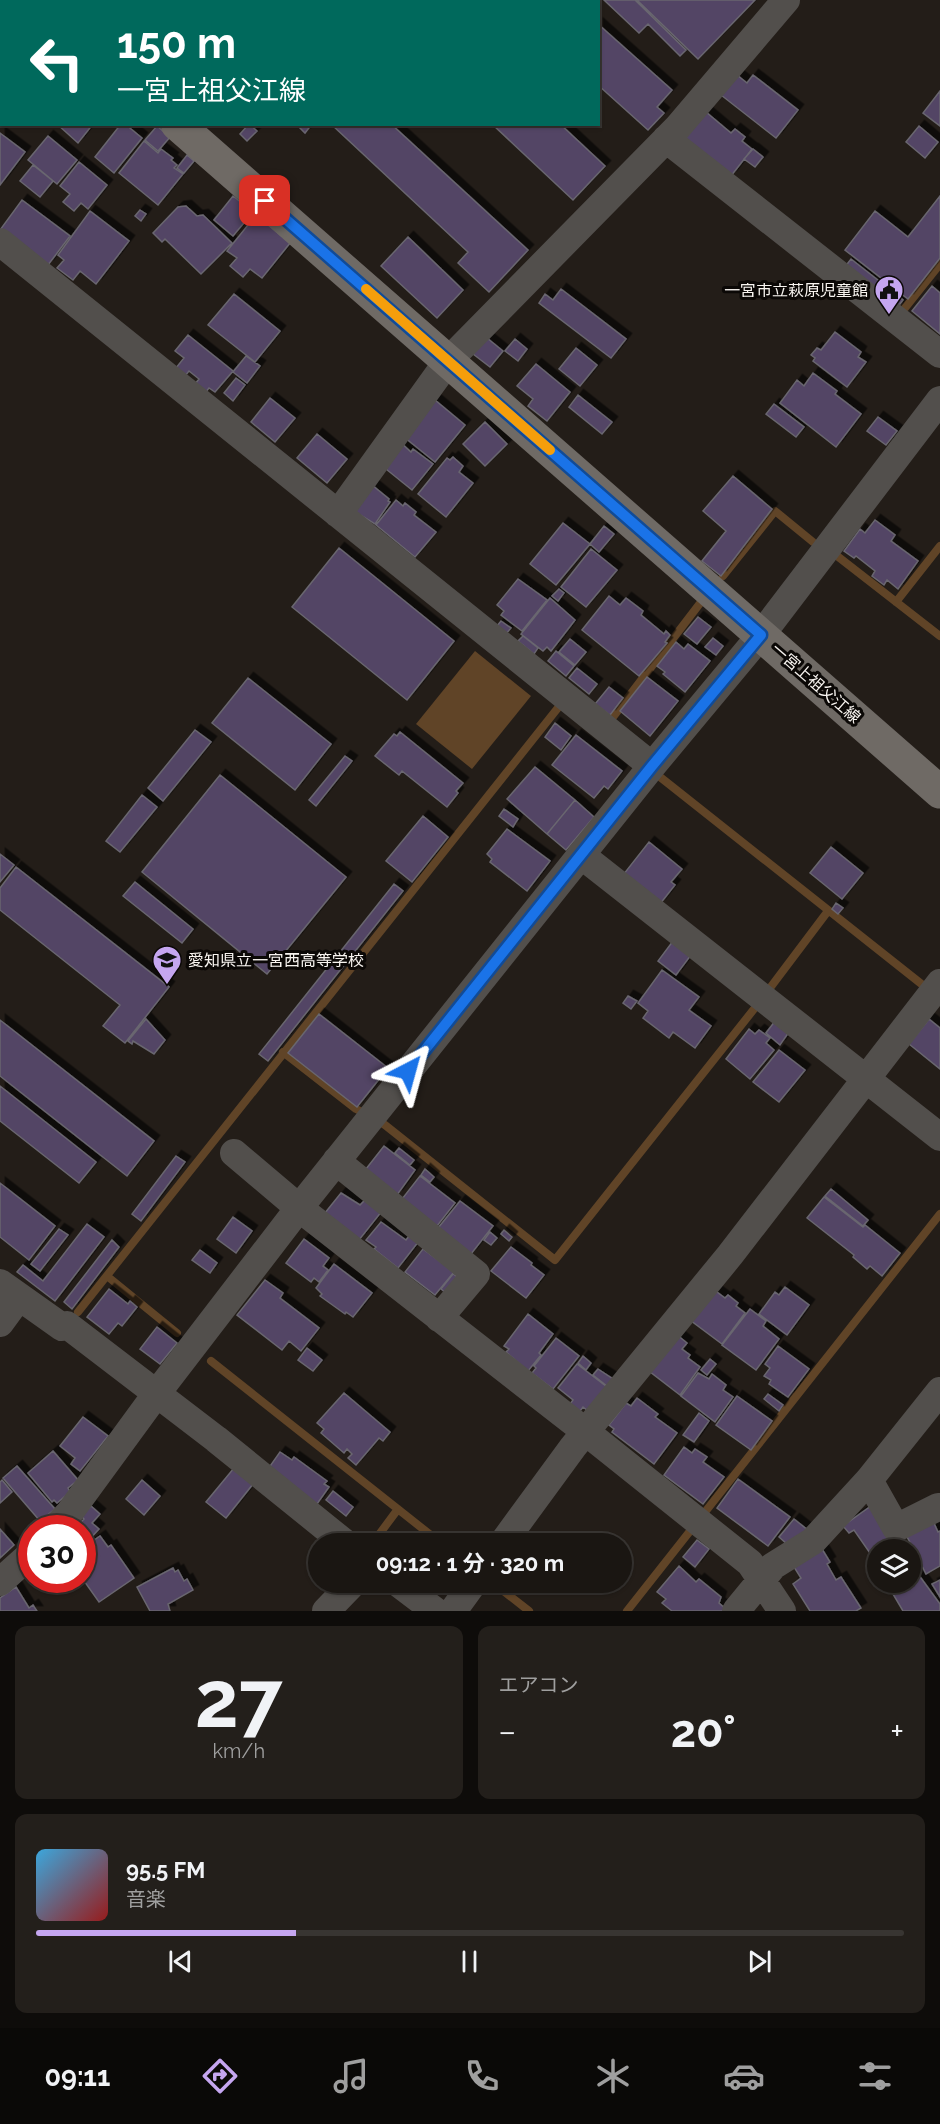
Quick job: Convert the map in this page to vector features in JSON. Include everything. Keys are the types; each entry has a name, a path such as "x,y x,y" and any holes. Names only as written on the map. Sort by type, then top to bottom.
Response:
{"main road":[{"name":"一宮上祖父江線","path":"179,126 940,792"}],"street":[{"path":"338,514 448,361 666,139 786,0"},
{"path":"666,139 940,354"},
{"path":"0,242 652,766"},
{"path":"67,1515 157,1393 299,1208 652,766 761,635 940,400"},
{"path":"581,855 940,1137"},
{"path":"510,1533 573,1447 730,1255 940,983"},
{"path":"234,1153 299,1208 750,1563 782,1611"},
{"path":"336,1161 476,1274 439,1318"},
{"path":"0,1323 10,1290 62,1327 67,1325 157,1393 332,1533"},
{"path":"736,1611 774,1566 813,1541 869,1480 940,1391"},
{"path":"869,1480 896,1528 938,1507"},
{"path":"0,1582 18,1565"},
{"path":"326,1611 343,1593"},
{"path":"411,1593 435,1611"},
{"path":"453,1611 466,1593"}],"shaded area":[{"path":"475,651 531,696 472,769 416,724"}],"building":[{"path":"604,0 635,0 686,50 680,56 648,24 639,33"},
{"path":"637,0 755,0 698,59"},
{"path":"600,26 672,90 657,107 664,113 648,130 600,87"},
{"path":"737,75 747,83 753,75 798,110 776,138 721,95"},
{"path":"940,91 940,126 923,113"},
{"path":"706,112 731,133 735,129 745,137 742,141 752,149 731,176 684,140"},
{"path":"59,126 91,126 78,143"},
{"path":"119,126 127,126 142,138 114,173 95,157"},
{"path":"157,126 170,137 158,151 145,140"},
{"path":"247,126 251,126 257,131 247,141 240,134"},
{"path":"298,126 310,126 305,133"},
{"path":"333,126 393,126 528,250 489,292 458,263 468,252"},
{"path":"494,126 562,126 605,166 573,200"},
{"path":"919,126 938,142 925,158 906,142"},
{"path":"0,133 25,152 0,185"},
{"path":"48,136 77,160 57,184 28,160"},
{"path":"144,141 158,153 161,149 173,158 171,160 177,165 174,168 183,174 158,205 119,173"},
{"path":"753,149 763,157 755,167 744,159"},
{"path":"187,155 194,161 184,173 177,168"},
{"path":"79,162 107,185 88,209 81,203 74,211 63,202 70,194 60,186"},
{"path":"33,165 53,181 40,197 20,181"},
{"path":"233,196 253,212 233,236 214,220"},
{"path":"940,196 940,258 908,299 845,250 875,211 908,237"},
{"path":"22,200 70,236 48,265 0,230"},
{"path":"186,206 197,216 203,215 232,243 201,274 165,239 162,242 153,233 178,207"},
{"path":"140,210 146,214 141,221 135,216"},
{"path":"90,211 129,241 96,284 80,271 73,280 57,268 64,260 58,255"},
{"path":"256,215 290,243 262,278 250,269 243,277 230,266 237,258 227,251"},
{"path":"408,237 463,290 437,318 381,266"},
{"path":"851,259 883,284 876,292 844,268"},
{"path":"932,286 940,293 940,334 912,311"},
{"path":"561,289 626,339 611,358 539,303 545,294 553,300"},
{"path":"892,291 903,300 897,308 885,299"},
{"path":"234,294 280,331 255,362 208,325"},
{"path":"835,332 861,352 858,357 866,362 847,387 813,361 815,358 811,355 817,348 821,350"},
{"path":"188,335 233,371 215,392 209,388 205,393 195,384 199,379 189,371 185,376 176,368 184,358 175,351"},
{"path":"487,338 503,351 490,367 473,354"},
{"path":"515,339 527,349 518,361 505,351"},
{"path":"576,348 597,365 580,386 559,369"},
{"path":"246,356 260,366 247,383 233,372"},
{"path":"536,364 570,392 547,421 528,406 533,399 517,386"},
{"path":"813,373 837,391 835,394 861,414 836,447 780,403 797,380 804,386"},
{"path":"236,378 245,385 233,401 224,393"},
{"path":"578,395 612,422 602,434 569,407"},
{"path":"270,398 295,418 275,442 251,422"},
{"path":"435,400 465,425 435,462 404,437"},
{"path":"774,404 804,427 796,437 766,414"},
{"path":"878,417 897,431 886,445 867,431"},
{"path":"485,422 507,444 485,466 463,444"},
{"path":"317,434 347,459 327,483 297,458"},
{"path":"400,442 411,452 413,449 433,464 412,490 381,465"},
{"path":"453,457 463,466 459,472 473,483 446,517 418,494 447,458 450,460"},
{"path":"733,476 772,509 721,576 702,561 726,531 703,511"},
{"path":"372,485 390,502 375,524 352,510"},
{"path":"396,500 403,506 405,503 416,512 414,515 436,532 415,557 376,525"},
{"path":"875,520 895,535 891,541 918,561 898,589 887,580 884,585 872,576 875,571 856,556 854,558 844,551 860,529 865,533"},
{"path":"563,523 590,544 556,585 530,564"},
{"path":"604,526 614,534 599,552 590,544"},
{"path":"339,548 454,641 407,700 292,607"},
{"path":"591,549 617,570 586,607 561,587"},
{"path":"518,579 547,600 522,631 501,615 504,611 497,605"},
{"path":"559,589 564,593 558,601 552,596"},
{"path":"609,596 620,605 626,598 643,611 641,615 664,634 666,631 670,635 665,642 667,643 639,676 582,630"},
{"path":"550,598 575,620 551,651 547,647 543,651 521,634"},
{"path":"698,617 711,627 697,644 684,634"},
{"path":"501,621 511,628 506,634 497,626"},
{"path":"523,636 538,648 534,654 518,641"},
{"path":"713,638 723,646 716,655 705,647"},
{"path":"570,639 586,652 575,665 559,652"},
{"path":"676,642 684,649 688,644 710,661 685,692 657,666"},
{"path":"556,651 574,666 566,676 548,661"},
{"path":"577,668 597,684 589,694 569,678"},
{"path":"647,677 678,701 650,736 620,711"},
{"path":"248,678 331,744 295,790 212,723"},
{"path":"609,687 623,698 610,715 595,704"},
{"path":"555,723 571,736 561,750 545,737"},
{"path":"195,730 211,742 163,801 148,788"},
{"path":"400,732 463,783 447,807 402,771 399,775 375,756 394,734 397,736"},
{"path":"576,735 622,771 608,789 604,786 594,798 552,765"},
{"path":"345,756 352,761 316,806 309,800"},
{"path":"535,767 575,800 547,834 507,799"},
{"path":"220,775 346,877 267,974 142,872"},
{"path":"142,795 157,807 120,852 106,841"},
{"path":"575,800 594,817 566,850 547,834"},
{"path":"504,809 518,819 513,827 499,816"},
{"path":"423,816 448,837 412,882 386,861"},
{"path":"507,829 550,861 527,891 490,862 492,859 487,854"},
{"path":"649,842 682,869 671,882 675,885 660,904 623,875"},
{"path":"831,847 863,873 842,899 810,873"},
{"path":"0,854 14,865 0,882"},
{"path":"16,867 169,987 125,1043 103,1026 120,1005 0,910 0,888"},
{"path":"135,882 193,929 182,943 123,896"},
{"path":"394,884 403,891 268,1061 259,1054"},
{"path":"836,903 843,908 838,914 832,909"},
{"path":"673,941 691,955 676,975 658,961"},
{"path":"662,970 699,997 689,1010 711,1026 695,1048 673,1032 669,1038 643,1018 648,1011 638,1003"},
{"path":"628,996 637,1001 631,1009 623,1003"},
{"path":"319,1014 388,1068 357,1107 288,1053"},
{"path":"146,1019 165,1040 154,1054 133,1041 132,1044 128,1041"},
{"path":"929,1019 940,1028 940,1069 909,1044"},
{"path":"0,1020 154,1141 127,1176 0,1076"},
{"path":"775,1021 789,1032 780,1045 766,1033"},
{"path":"749,1029 755,1034 759,1030 770,1038 766,1043 774,1050 750,1079 726,1059"},
{"path":"779,1050 805,1070 779,1102 753,1082"},
{"path":"0,1086 96,1162 79,1183 0,1121"},
{"path":"384,1146 415,1170 397,1195 366,1169"},
{"path":"399,1148 414,1160 410,1165 395,1153"},
{"path":"176,1156 185,1162 141,1221 132,1214"},
{"path":"425,1169 434,1177 430,1182 421,1175"},
{"path":"420,1176 455,1203 437,1226 402,1199"},
{"path":"0,1183 55,1226 29,1260 0,1237"},
{"path":"831,1189 868,1220 863,1226 825,1196"},
{"path":"341,1193 360,1205 366,1199 382,1211 359,1240 325,1213"},
{"path":"824,1197 900,1253 882,1276 870,1266 867,1269 853,1257 854,1255 807,1218"},
{"path":"460,1201 493,1226 471,1254 438,1228"},
{"path":"233,1217 252,1231 236,1253 217,1239"},
{"path":"381,1222 406,1240 410,1235 419,1241 398,1268 366,1240"},
{"path":"87,1224 104,1237 55,1301 17,1272 23,1265 43,1281"},
{"path":"59,1229 68,1235 40,1271 31,1264"},
{"path":"504,1230 512,1237 509,1241 501,1234"},
{"path":"490,1232 497,1238 491,1245 484,1240"},
{"path":"304,1239 329,1258 323,1266 328,1270 319,1282 314,1278 311,1282 286,1263"},
{"path":"112,1240 119,1247 72,1309 64,1302"},
{"path":"511,1247 544,1275 526,1298 491,1271"},
{"path":"423,1249 454,1272 435,1295 405,1272"},
{"path":"200,1250 217,1263 210,1273 192,1260"},
{"path":"334,1264 372,1293 353,1317 320,1296 322,1294 316,1288"},
{"path":"453,1274 459,1278 447,1294 441,1289"},
{"path":"265,1280 283,1293 280,1298 319,1328 301,1351 289,1341 282,1350 237,1315"},
{"path":"785,1287 809,1305 787,1335 759,1314 775,1292 779,1295"},
{"path":"109,1289 128,1304 130,1301 137,1307 122,1326 118,1323 109,1334 87,1317"},
{"path":"713,1289 725,1298 728,1295 745,1313 722,1344 690,1320"},
{"path":"750,1309 766,1321 763,1326 779,1339 756,1370 722,1345"},
{"path":"528,1314 553,1334 539,1353 541,1355 528,1371 506,1352 509,1349 504,1346"},
{"path":"157,1327 177,1343 160,1364 140,1349"},
{"path":"676,1334 687,1343 682,1349 690,1355 688,1358 700,1367 680,1395 649,1371"},
{"path":"556,1338 579,1356 553,1389 532,1373 536,1368 534,1366"},
{"path":"778,1346 809,1369 788,1397 769,1384 771,1380 764,1376 770,1368 765,1364"},
{"path":"307,1348 322,1360 313,1371 298,1360"},
{"path":"583,1356 591,1363 586,1370 578,1363"},
{"path":"710,1359 716,1364 707,1375 701,1370"},
{"path":"577,1364 607,1387 588,1411 583,1407 580,1411 570,1404 573,1400 558,1388"},
{"path":"598,1369 613,1379 607,1386 593,1375"},
{"path":"698,1373 709,1379 712,1374 726,1385 723,1390 733,1397 715,1422 681,1396"},
{"path":"344,1393 390,1432 383,1441 379,1438 356,1465 348,1458 352,1454 347,1449 344,1453 321,1433 324,1429 317,1423"},
{"path":"768,1394 783,1405 779,1411 764,1399"},
{"path":"737,1396 772,1421 751,1450 716,1425"},
{"path":"637,1398 658,1414 655,1417 677,1433 654,1464 612,1432 614,1429 609,1425 626,1403 631,1406"},
{"path":"699,1413 709,1421 694,1442 683,1435"},
{"path":"83,1417 108,1436 80,1471 71,1464 75,1458 60,1446"},
{"path":"684,1447 692,1453 695,1449 707,1457 703,1462 724,1477 703,1504 664,1475"},
{"path":"53,1451 78,1480 68,1488 70,1492 57,1503 54,1500 52,1502 28,1473"},
{"path":"280,1452 292,1460 294,1457 327,1481 324,1484 329,1487 317,1504 268,1469"},
{"path":"17,1466 55,1509 48,1515 35,1515 3,1478"},
{"path":"234,1468 253,1484 226,1518 206,1502"},
{"path":"738,1479 790,1517 768,1546 717,1508"},
{"path":"2,1480 12,1492 0,1503 0,1482"},
{"path":"142,1480 160,1496 144,1515 126,1499"},
{"path":"333,1491 353,1507 346,1516 326,1500"},
{"path":"91,1506 100,1514 96,1518 96,1515 82,1515"},
{"path":"871,1506 894,1539 867,1539 867,1549 854,1530 849,1533 843,1526"},
{"path":"794,1519 809,1531 787,1544 779,1537"},
{"path":"933,1521 938,1532 940,1531 940,1566 926,1574 921,1566 921,1539 908,1539 906,1535"},
{"path":"0,1529 14,1545 0,1558"},
{"path":"100,1536 108,1547 111,1545 134,1578 99,1602 93,1593 96,1593 96,1539"},
{"path":"697,1540 709,1549 695,1567 683,1557"},
{"path":"822,1549 830,1562 827,1564 836,1580 841,1577 861,1608 856,1611 810,1611 793,1584 801,1578 794,1567"},
{"path":"679,1566 696,1582 699,1579 721,1597 719,1603 728,1611 672,1611 662,1603 666,1599 657,1592"},
{"path":"173,1568 175,1572 178,1570 184,1581 187,1579 193,1590 168,1604 170,1611 150,1611 137,1587"},
{"path":"921,1578 940,1604 940,1611 903,1611 893,1594 921,1593"},
{"path":"940,1580 940,1597 932,1584"},
{"path":"16,1587 29,1608 33,1605 37,1611 0,1611 0,1598"}],"waterway":[{"path":"905,308 940,264"},
{"path":"723,576 775,511 813,542"},
{"path":"896,602 940,546"},
{"path":"832,552 940,636"},
{"path":"613,717 701,602"},
{"path":"78,1312 561,704 565,707"},
{"path":"655,773 924,986"},
{"path":"377,1120 555,1260 758,1004 828,911"},
{"path":"283,1052 356,1109 366,1114"},
{"path":"627,1611 940,1214"},
{"path":"107,1276 177,1333"},
{"path":"211,1361 428,1533"},
{"path":"380,1533 398,1509"},
{"path":"506,1593 529,1611"}],"slow traffic":[{"path":"366,289 550,450"}],"place":[{"name":"一宮市立萩原児童館","path":"889,316"},
{"name":"愛知県立一宮西高等学校","path":"167,986"}],"route":[{"path":"265,201 761,635 652,766 408,1071"}]}
